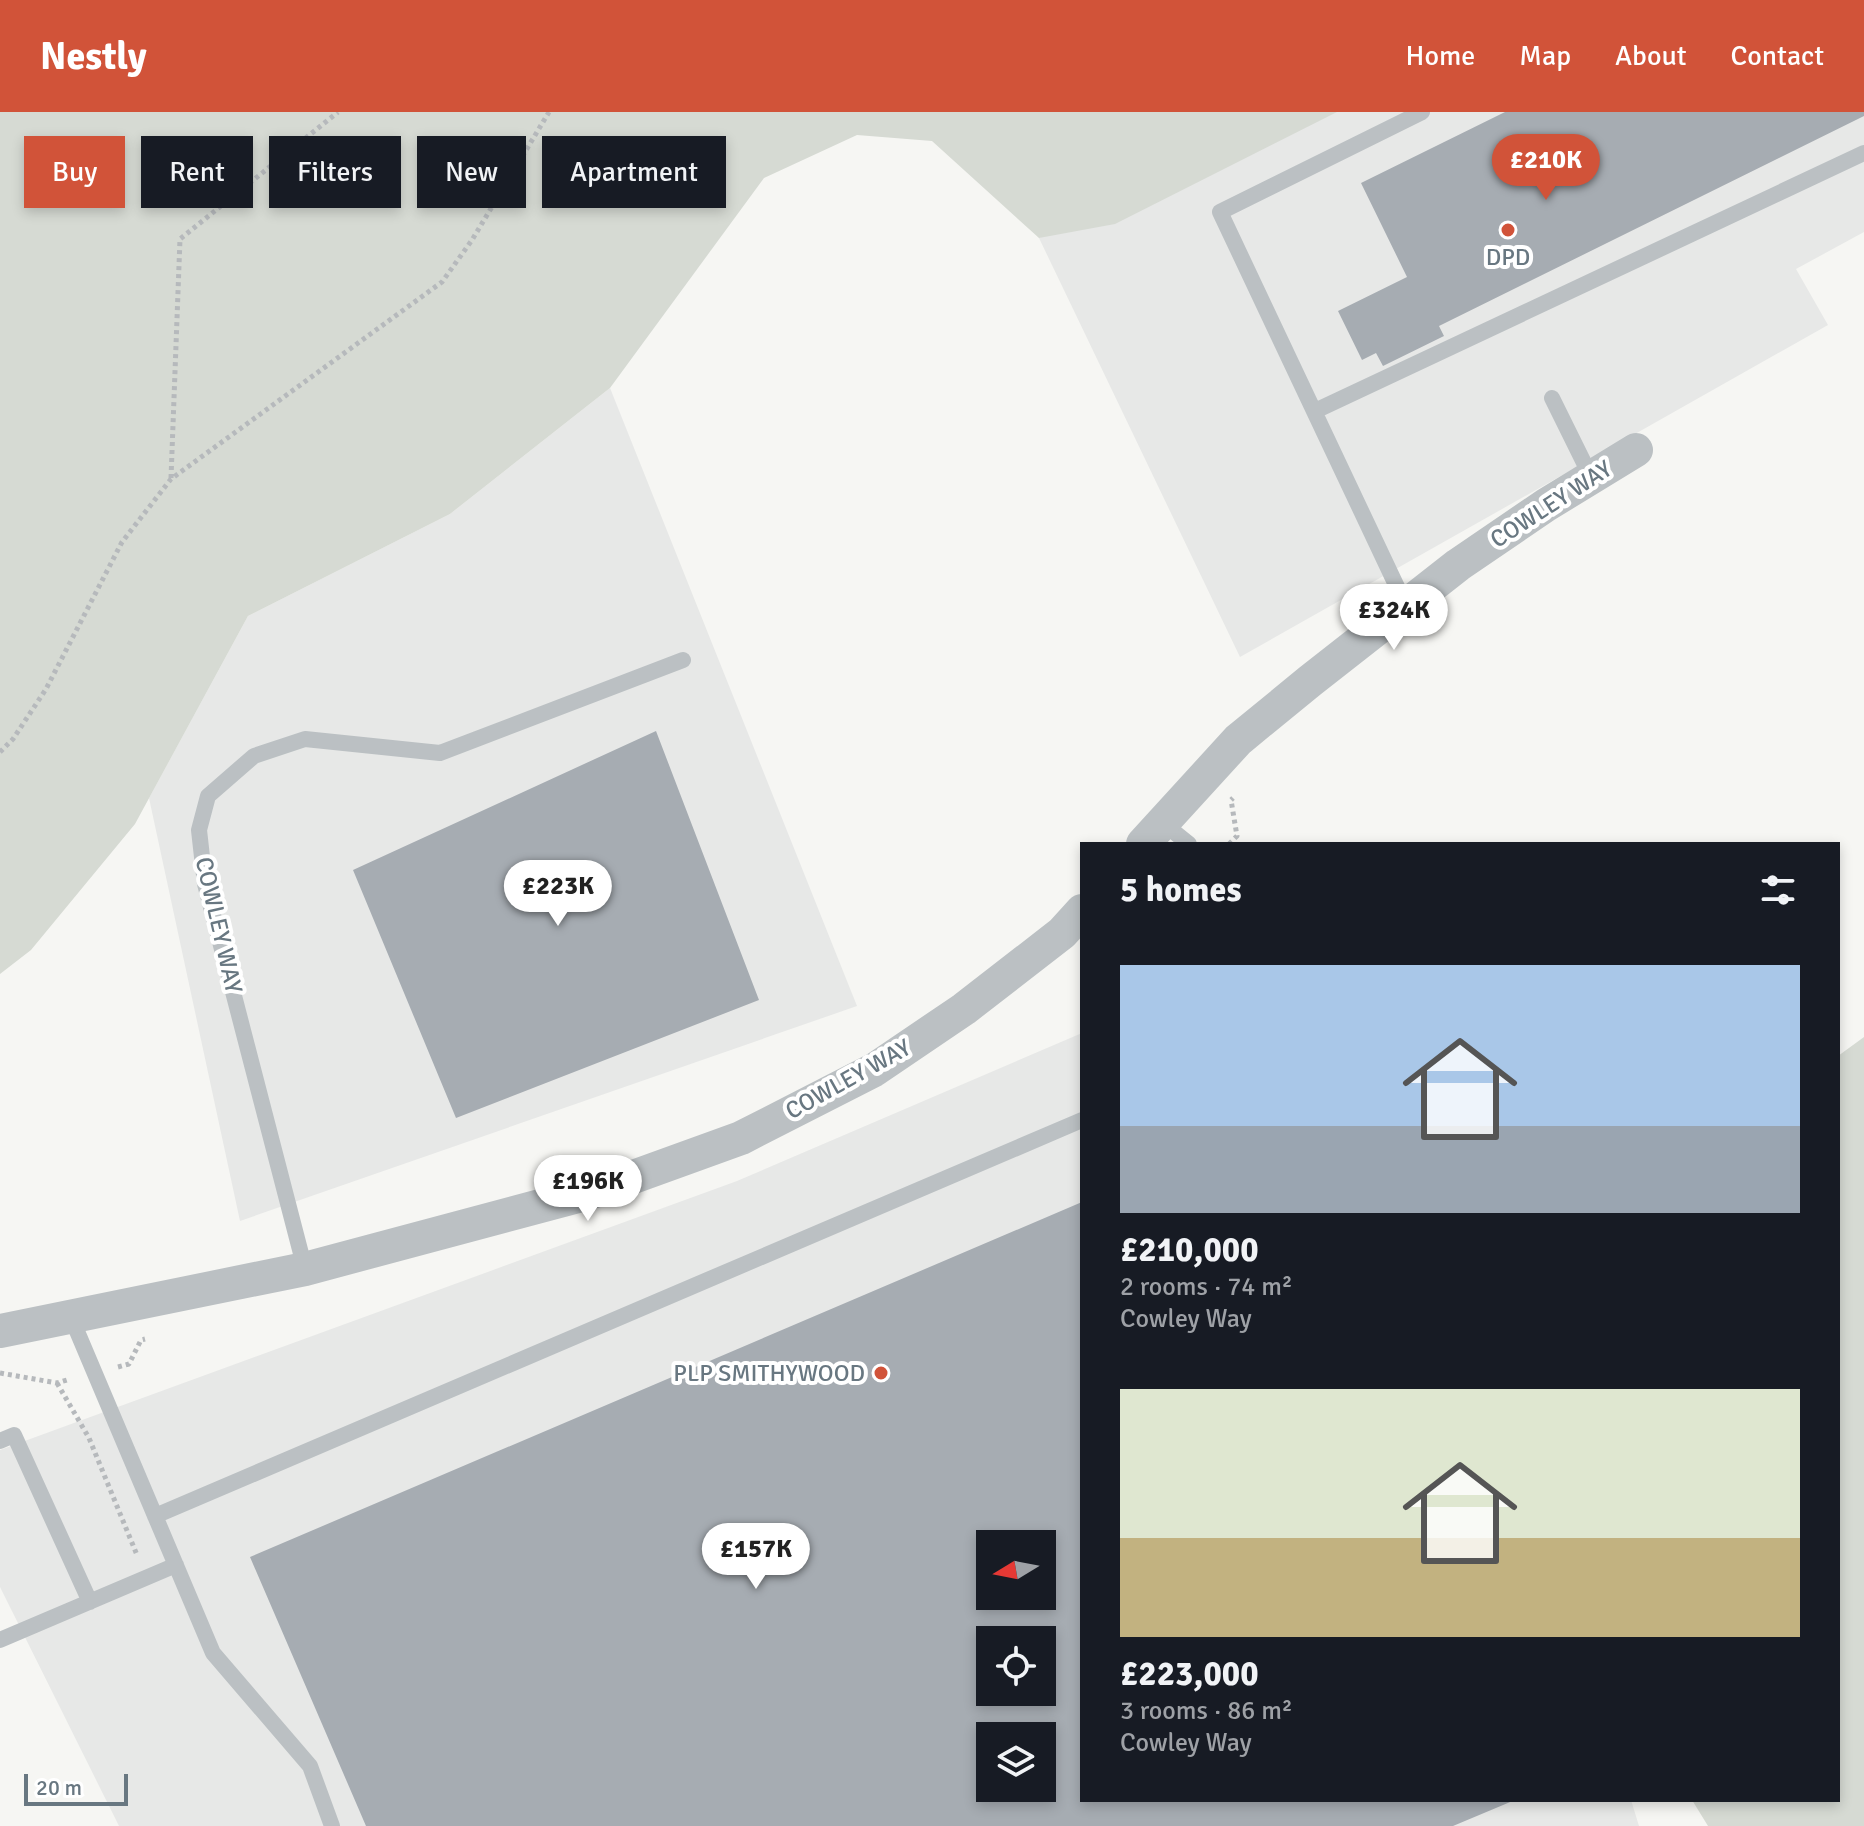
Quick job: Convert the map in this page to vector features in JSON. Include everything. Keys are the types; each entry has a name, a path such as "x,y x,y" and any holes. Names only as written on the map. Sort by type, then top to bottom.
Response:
{"street":[{"name":"COWLEY WAY","path":"1153,833 1238,740 1406,606 1458,565 1546,505 1636,450"},
{"name":"COWLEY WAY","path":"0,1331 305,1269 589,1193 741,1138 874,1070 964,1009 1062,933 1080,913"}],"lane":[{"path":"1406,606 1220,212 1422,112"},
{"path":"1315,411 1864,153"},
{"path":"1552,398 1591,477"},
{"name":"COWLEY WAY","path":"305,1269 205,884 199,830 208,796 254,756 305,739 440,753 683,660"},
{"path":"1153,833 1182,842"},
{"path":"155,1516 1080,1121"},
{"path":"71,1317 213,1653 310,1766 332,1826"},
{"path":"0,1441 14,1435 90,1602"},
{"path":"0,1640 176,1565"}],"path":[{"path":"171,479 180,239 338,112"},
{"path":"0,752 13,739 46,689 122,542 171,479 442,282 472,240 549,112"},
{"path":"1231,842 1237,836 1231,800 1240,790"},
{"path":"57,1383 89,1438 146,1578"}],"shaded area":[{"path":"0,112 1337,112 1115,224 1039,238 932,141 857,135 764,178 610,388 450,514 248,616 135,824 31,950 0,974"},
{"path":"1306,112 1864,112 1864,232 1796,269 1828,325 1240,657 1039,238"},
{"path":"610,388 857,1006 240,1221 149,798 248,616 450,514"},
{"path":"1080,1034 1080,1802 1632,1802 1639,1826 119,1826 0,1587 0,1450 737,1181"},
{"path":"1864,1037 1864,1826 1708,1826 1693,1802 1840,1802 1840,1055"}],"building":[{"name":"DPD","path":"1505,112 1864,112 1864,116 1439,326 1444,336 1383,366 1376,353 1362,360 1338,311 1407,277 1361,183"},
{"path":"656,731 759,1000 456,1118 353,870"},
{"name":"PLP SMITHYWOOD","path":"1080,1203 1080,1802 1510,1802 1453,1826 366,1826 250,1557"}],"place":[{"name":"DPD","path":"1508,230"},
{"name":"PLP SMITHYWOOD","path":"881,1373"}]}
